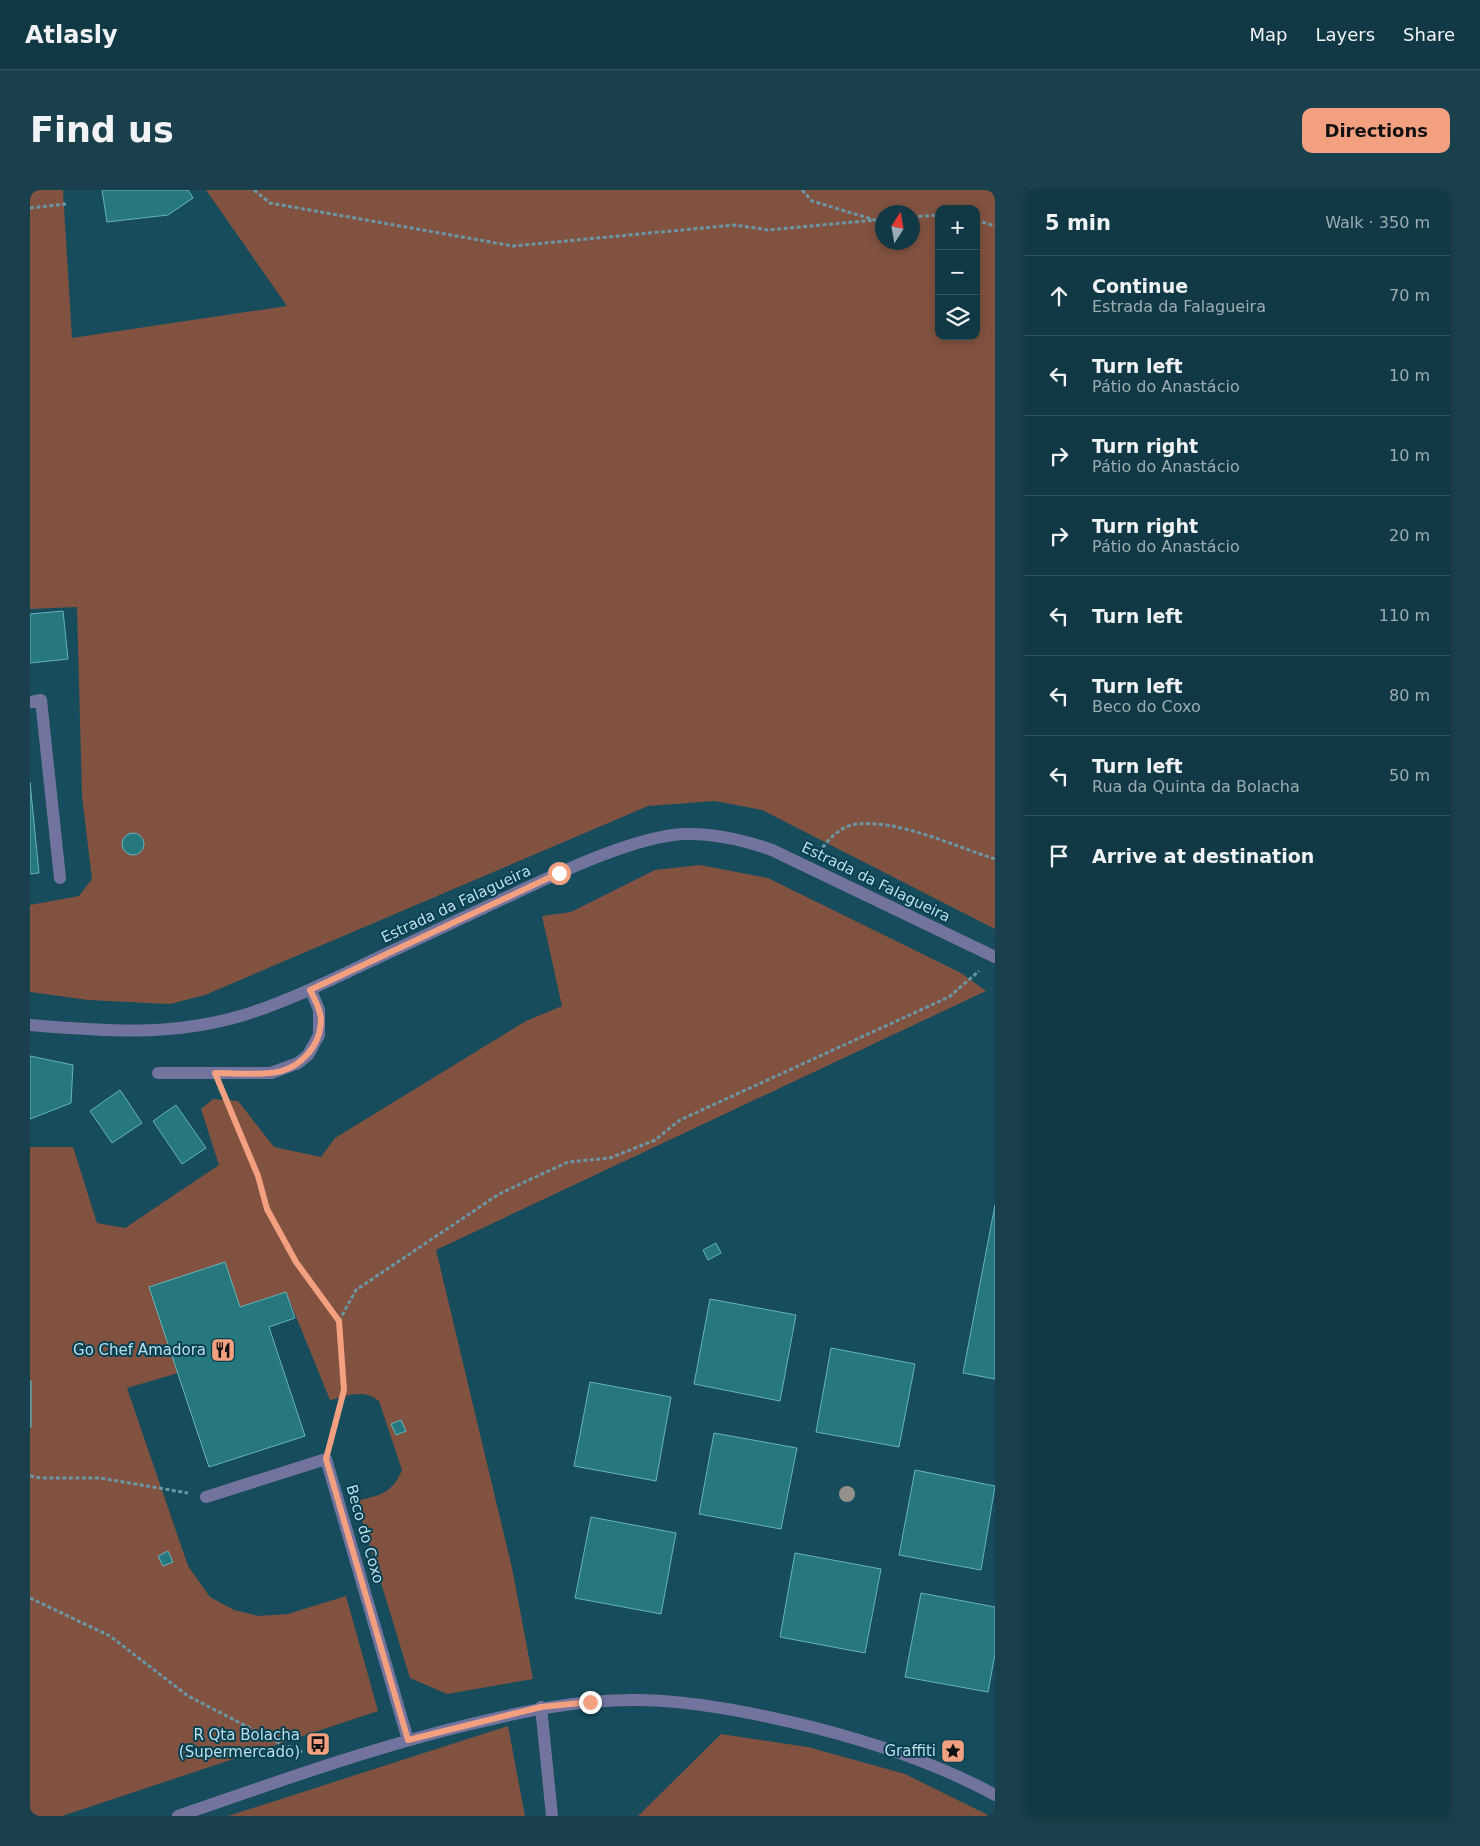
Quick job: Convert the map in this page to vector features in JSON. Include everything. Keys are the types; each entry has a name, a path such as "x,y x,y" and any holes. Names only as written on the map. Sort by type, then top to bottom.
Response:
{"street":[{"path":"35,701 60,878"},
{"name":"Estrada da Falagueira","path":"30,1025 151,1032 179,1029 242,1016 310,990 559,873 613,852 660,838 699,835 738,840 772,850 995,958"},
{"path":"158,1073 271,1074 298,1063 308,1055 319,1035 321,1020 319,1010 310,990"},
{"path":"206,1497 326,1459"},
{"name":"Beco do Coxo","path":"326,1459 408,1740"},
{"path":"178,1816 331,1763 408,1740 541,1707 590,1702 640,1700 694,1704 771,1717 848,1736 922,1760 995,1795"},
{"path":"541,1707 552,1816"}],"path":[{"path":"254,190 270,203 513,246 734,225 768,230 875,220"},
{"path":"802,190 812,201 875,220"},
{"path":"30,208 66,204"},
{"path":"920,216 935,215"},
{"path":"980,221 995,226"},
{"path":"809,868 828,838 856,824 898,827 995,859"},
{"path":"339,1321 356,1290 499,1194 568,1162 610,1158 655,1140 680,1120 949,997 982,969"},
{"path":"215,1073 258,1176 267,1209 296,1262 339,1321 344,1390 326,1459"},
{"path":"30,1476 41,1478 100,1478 206,1497"},
{"path":"30,1598 110,1636 188,1696 279,1743 331,1763"}],"shaded area":[{"path":"30,190 63,190 72,338 287,306 206,190 995,190 995,929 762,810 715,801 648,806 205,995 170,1004 88,1000 30,992 30,905 79,896 92,879 82,796 77,607 30,609"},
{"path":"700,865 768,878 961,973 986,991 436,1250 512,1568 533,1679 447,1694 410,1678 356,1501 378,1495 389,1489 402,1470 379,1401 373,1397 361,1394 330,1400 286,1292 240,1307 225,1262 178,1373 127,1388 188,1566 210,1597 234,1610 259,1616 288,1614 346,1596 378,1711 62,1816 30,1816 30,1147 73,1147 97,1223 125,1228 219,1165 201,1109 213,1099 238,1101 274,1147 321,1157 335,1138 526,1021 562,1006 542,916 571,912 655,870"},
{"path":"508,1726 525,1816 228,1816"},
{"path":"721,1734 808,1747 905,1774 990,1816 638,1816"}],"building":[{"path":"102,190 188,190 193,198 168,215 107,222"},
{"path":"63,611 68,659 30,663 30,614"},
{"path":"30,782 39,873 30,874"},
{"path":"133,833 141,836 144,844 141,852 133,855 125,852 122,844 125,836"},
{"path":"30,1056 73,1065 71,1103 30,1119"},
{"path":"120,1090 142,1123 112,1143 90,1111"},
{"path":"176,1105 206,1148 182,1164 153,1121"},
{"path":"995,1205 995,1379 963,1373"},
{"path":"716,1243 721,1253 708,1260 703,1250"},
{"name":"Go Chef Amadora","path":"225,1262 240,1307 286,1292 295,1318 269,1327 305,1436 209,1467 149,1287"},
{"path":"710,1299 796,1315 780,1401 694,1384"},
{"path":"831,1348 915,1364 899,1447 816,1432"},
{"path":"31,1381 31,1427 30,1427"},
{"path":"590,1382 671,1397 656,1481 574,1466"},
{"path":"401,1420 406,1431 396,1435 391,1424"},
{"path":"714,1433 797,1448 781,1529 699,1514"},
{"path":"915,1470 995,1486 981,1570 899,1555"},
{"path":"591,1517 676,1533 661,1614 575,1598"},
{"path":"168,1551 173,1562 163,1566 158,1556"},
{"path":"795,1553 881,1569 865,1653 780,1637"},
{"path":"921,1593 995,1607 995,1654 988,1692 905,1677"}],"place":[{"name":"Go Chef Amadora","path":"223,1350"},
{"name":"R Qta Bolacha (Supermercado)","path":"318,1744"},
{"name":"Graffiti","path":"953,1751"}],"route":[{"path":"559,873 310,990 319,1010 321,1020 319,1035 315,1046 298,1063 271,1074 215,1073 258,1176 267,1209 285,1238 296,1262 339,1321 344,1390 326,1459 408,1740 541,1707 590,1702"}]}
